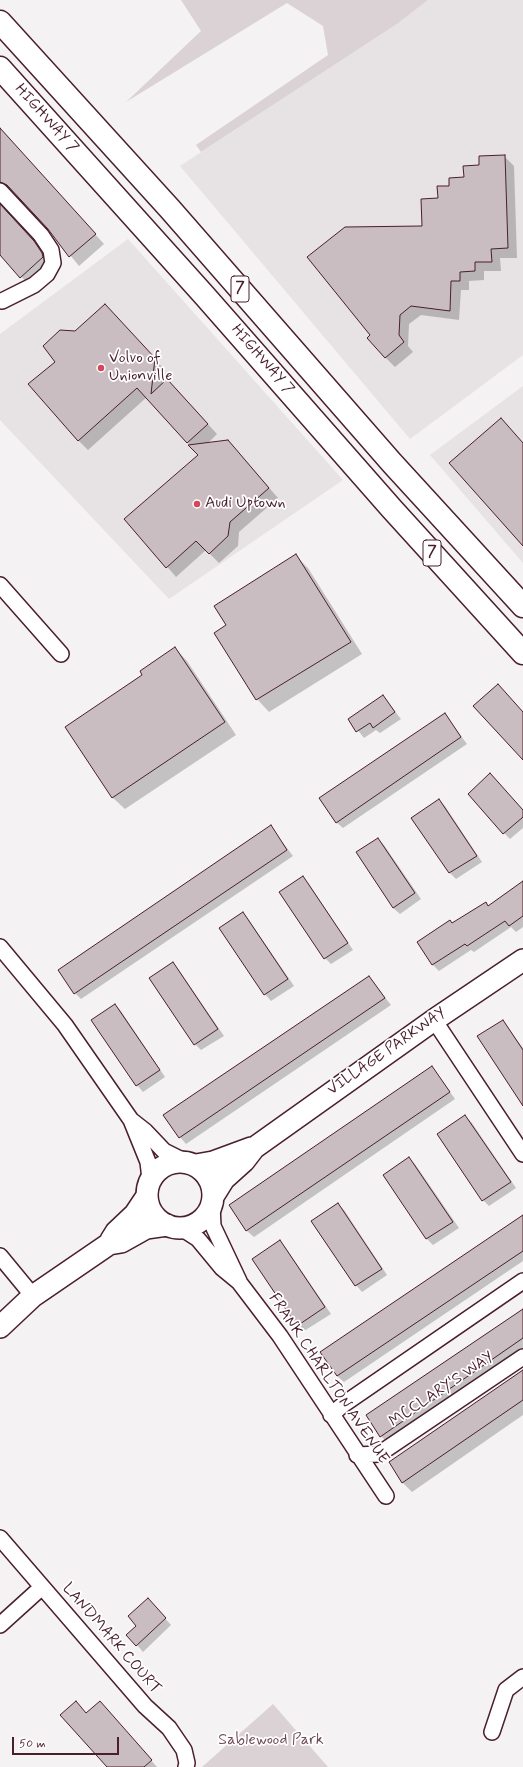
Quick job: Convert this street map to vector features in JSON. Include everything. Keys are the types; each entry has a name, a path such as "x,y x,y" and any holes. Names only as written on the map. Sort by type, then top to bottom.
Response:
{"main road":[{"name":"HIGHWAY 7","path":"0,22 180,221 392,463 523,606"},
{"name":"HIGHWAY 7","path":"0,68 209,300 392,509 523,653"},
{"name":"VILLAGE PARKWAY","path":"213,1200 224,1179 244,1161 254,1148 434,1020 523,960"},
{"name":"VILLAGE PARKWAY","path":"190,1163 213,1162 238,1152 254,1148"},
{"path":"0,1328 33,1296 109,1244 121,1242 151,1227 191,1226 200,1222 207,1214 213,1200 209,1177 190,1163 174,1162 164,1165 156,1171 135,1214 116,1232 109,1244"},
{"path":"149,1188 153,1214 174,1227"}],"street":[{"path":"0,191 41,235 51,250 53,262 47,274 34,285 1,302"},
{"path":"0,585 61,654"},
{"path":"0,947 65,1025 131,1120 148,1162 149,1188"},
{"path":"434,1020 523,1154"},
{"path":"131,1120 145,1131 164,1151 190,1163"},
{"name":"FRANK CHARLTON AVENUE","path":"213,1200 213,1226 239,1282 280,1336 357,1455 386,1496"},
{"name":"FRANK CHARLTON AVENUE","path":"174,1227 198,1239 222,1268 239,1282"},
{"path":"0,1256 33,1296"},
{"path":"331,1415 344,1404 523,1281"},
{"name":"MCCLARY'S WAY","path":"357,1455 379,1454 523,1357"},
{"name":"LANDMARK COURT","path":"0,1538 145,1706 169,1728 184,1750 187,1763 186,1767"},
{"path":"0,1625 42,1587"},
{"path":"492,1732 506,1690 523,1677"}],"shaded area":[{"path":"428,0 523,0 523,355 410,439 180,166 397,24"},
{"path":"128,239 343,480 169,599 0,420 0,334"},
{"path":"523,386 523,563 430,455"}],"green space":[{"path":"181,0 428,0 397,24 201,152 196,145 328,55 323,26 287,3 126,102 201,31"},
{"name":"Sablewood Park","path":"273,1704 328,1767 202,1767"}],"building":[{"path":"0,128 96,234 69,257 48,229 7,185 0,182"},
{"path":"505,155 508,248 491,249 492,262 475,262 475,271 460,272 460,281 451,281 450,311 411,306 400,315 399,335 404,342 385,358 367,338 370,335 307,257 345,227 422,226 421,199 438,198 437,186 449,186 449,178 464,177 463,166 479,165 479,156"},
{"path":"0,204 34,241 42,253 43,257 20,278 0,255"},
{"name":"Volvo of Unionville","path":"105,304 155,358 151,394 167,379 208,424 187,443 137,388 78,441 28,384 55,362 43,346 60,330 75,331"},
{"path":"501,418 523,443 523,546 449,463"},
{"name":"Audi Uptown","path":"228,440 269,488 230,522 228,536 209,554 196,541 166,568 124,519 198,455 188,445"},
{"path":"296,554 351,642 256,700 214,633 226,625 214,606"},
{"path":"175,647 225,722 112,798 65,727 142,675 140,671"},
{"path":"498,684 523,712 523,760 473,706"},
{"path":"383,695 395,712 373,728 370,723 356,732 348,719"},
{"path":"445,713 461,737 336,823 319,798"},
{"path":"490,773 523,810 523,817 503,834 468,794"},
{"path":"439,799 477,856 449,873 411,818"},
{"path":"271,825 287,850 74,994 58,970"},
{"path":"378,838 415,893 393,908 356,852"},
{"path":"303,876 348,943 324,959 279,892"},
{"path":"523,881 523,916 509,926 505,921 467,946 465,944 432,965 417,942 450,920 452,923 486,902 488,906"},
{"path":"243,912 288,979 264,995 219,928"},
{"path":"173,962 218,1029 194,1045 149,978"},
{"path":"369,976 385,998 179,1138 163,1115"},
{"path":"115,1004 160,1070 136,1086 91,1020"},
{"path":"503,1020 523,1050 523,1106 477,1036"},
{"path":"432,1066 450,1092 246,1231 229,1205"},
{"path":"465,1115 511,1182 482,1201 437,1134"},
{"path":"409,1157 453,1222 426,1239 383,1175"},
{"path":"338,1203 382,1269 355,1286 311,1221"},
{"path":"523,1215 523,1251 337,1376 320,1352"},
{"path":"280,1240 325,1307 297,1326 252,1259"},
{"path":"523,1309 523,1338 380,1437 366,1415"},
{"path":"523,1370 523,1400 402,1483 389,1462"},
{"path":"148,1598 166,1618 136,1646 126,1635 136,1626 128,1616"},
{"path":"76,1701 86,1713 100,1701 152,1760 144,1767 107,1767 60,1715"}],"place":[{"name":"Volvo of Unionville","path":"101,368"},
{"name":"Audi Uptown","path":"197,504"}]}
